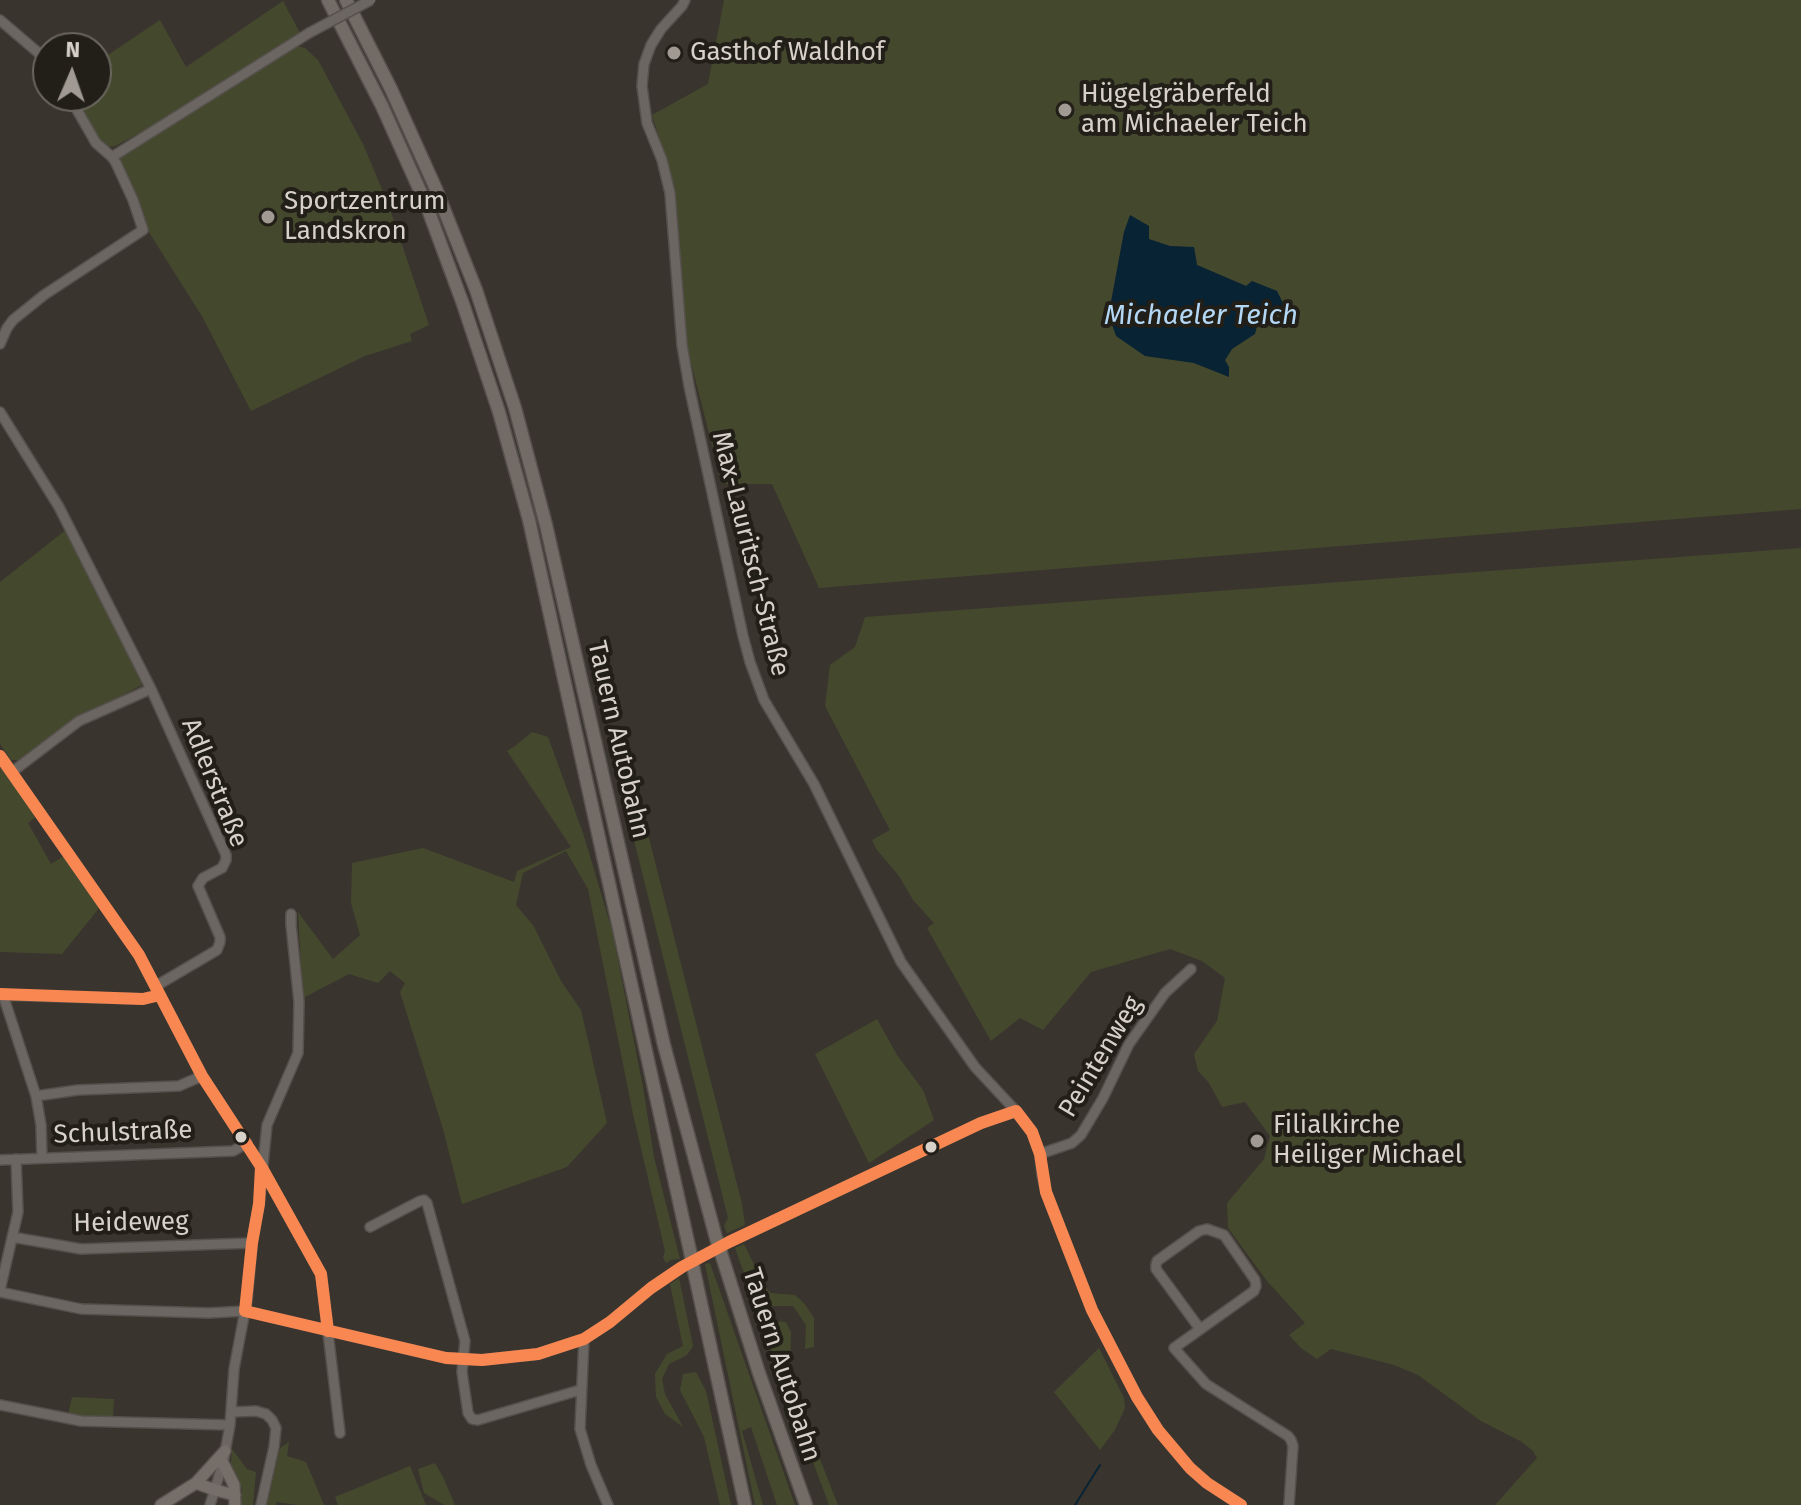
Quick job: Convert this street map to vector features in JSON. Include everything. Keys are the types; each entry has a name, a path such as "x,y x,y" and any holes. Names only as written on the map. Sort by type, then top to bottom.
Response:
{"highway":[{"name":"Tauern Autobahn","path":"328,0 382,106 426,204 499,412 532,535 745,1505"},
{"name":"Tauern Autobahn","path":"346,0 436,189 476,290 515,408 546,525 664,1045 716,1238 806,1505"}],"main road":[{"path":"161,1505 196,1483 225,1451"},
{"path":"223,1463 234,1485 235,1500"},
{"path":"196,1483 235,1500"}],"street":[{"path":"112,157 309,33 371,0"},
{"name":"Max-Lauritsch-Straße","path":"685,0 651,45 644,64 642,86 647,123 662,160 670,193 682,345 689,386 743,636 764,700 814,784 901,962 975,1067 1028,1125 1040,1154 1046,1192 1092,1310 1137,1397 1158,1430 1190,1468 1241,1505"},
{"path":"0,20 32,47"},
{"path":"0,344 13,320 58,284 143,230 133,200 112,157 96,143 78,112"},
{"name":"Adlerstraße","path":"0,412 52,493 151,689 226,860 222,868 203,878 198,886 220,937 217,950 158,990"},
{"path":"12,772 79,721 151,689"},
{"path":"0,756 139,955 202,1076 247,1143 321,1274 340,1433"},
{"path":"210,1505 223,1463 232,1412 234,1369 245,1311 267,1125 298,1053 299,1002 291,914"},
{"name":"Peintenweg","path":"1040,1154 1072,1143 1081,1135 1129,1044 1165,993 1191,969"},
{"path":"42,1158 36,1096 2,994 143,999 158,990"},
{"path":"36,1096 78,1090 179,1086 202,1076"},
{"path":"16,1159 18,1212 0,1291 81,1309 209,1313 245,1311 427,1355 500,1360 538,1354 584,1339 651,1288 717,1248 981,1123 1016,1111"},
{"name":"Schulstraße","path":"0,1160 233,1151 247,1143"},
{"path":"370,1227 420,1201 427,1203 465,1341 462,1372 468,1413 472,1419 478,1420 580,1390"},
{"path":"1200,1329 1156,1265 1157,1261 1199,1231 1213,1230 1224,1235 1256,1286 1254,1291 1174,1348 1206,1384 1291,1440 1289,1505"},
{"name":"Heideweg","path":"12,1237 81,1249 252,1243"},
{"path":"584,1339 580,1429 608,1505"},
{"path":"0,1405 81,1421 230,1425"},
{"path":"232,1412 256,1411 266,1414 276,1428 261,1505"}],"green space":[{"path":"724,0 1801,0 1801,509 819,588 772,484 722,484 686,343 672,178 652,115 708,84","holes":["1124,232 1170,246 1194,248 1197,265 1246,286 1277,314 1258,322 1254,334 1232,349 1225,360 1228,376 1194,363 1111,302"]},
{"path":"283,1 300,33 191,106 115,146 107,147 101,142 83,112 112,112 112,52 160,20 186,67"},
{"name":"Sportzentrum Landskron","path":"293,45 305,48 318,60 363,144 389,206 429,325 410,334 412,341 365,356 251,411 203,318 147,229 115,155"},
{"path":"67,529 142,685 78,718 19,760 11,760 0,744 0,582"},
{"path":"1801,548 1801,1505 1495,1505 1537,1458 1533,1451 1481,1421 1418,1375 1394,1365 1331,1349 1317,1359 1301,1348 1289,1335 1305,1323 1267,1281 1228,1228 1227,1203 1264,1159 1270,1136 1245,1102 1222,1107 1209,1083 1198,1071 1194,1054 1217,1021 1225,978 1202,961 1170,949 1091,972 1043,1030 1020,1018 991,1041 927,928 934,923 913,900 872,840 890,830 825,706 830,665 855,647 865,617"},
{"path":"532,732 548,737 583,833 612,930 654,1157 680,1259 666,1263 588,889 566,851 523,873 516,905 533,925 561,981 581,1010 607,1123 567,1167 462,1204 443,1129 400,992 405,983 390,971 378,983 349,974 303,998 298,912 333,959 360,935 351,903 352,863 423,848 514,882 517,871 571,847 507,751"},
{"path":"0,765 36,817 28,823 51,864 64,856 100,907 62,954 0,952"},
{"path":"638,795 742,1204 745,1225 727,1233 724,1226 728,1218 624,800"},
{"path":"877,1019 897,1055 923,1090 934,1120 869,1163 815,1054"},
{"path":"744,1244 771,1293 795,1295 804,1303 814,1318 814,1347 805,1349 806,1325 793,1306 765,1306 753,1298 735,1248"},
{"path":"710,1263 795,1505 777,1505 751,1427 742,1431 763,1505 755,1505 705,1264"},
{"path":"679,1278 693,1346 687,1355 669,1364 662,1379 665,1394 683,1427 665,1414 656,1397 655,1374 667,1354 683,1346 670,1284"},
{"path":"771,1321 786,1322 791,1332 790,1369 799,1406 838,1505 829,1505 765,1334"},
{"path":"1099,1348 1124,1398 1125,1408 1115,1430 1100,1450 1054,1392"},
{"path":"696,1372 706,1391 731,1505 720,1505 704,1437 680,1390 683,1374"},
{"path":"72,1397 114,1399 113,1417 68,1415"},
{"path":"289,1442 287,1456 306,1462 324,1505 277,1502 276,1505 267,1505 280,1448"},
{"path":"232,1449 247,1469 256,1472 253,1505 240,1505 242,1489 231,1464"},
{"path":"435,1463 455,1505 444,1505 424,1493 418,1469"},
{"path":"410,1466 426,1505 338,1505 335,1497"}],"water":[{"name":"Michaeler Teich","path":"1130,215 1149,226 1149,239 1170,246 1194,247 1197,265 1246,286 1252,281 1277,291 1284,305 1277,314 1258,322 1255,334 1232,349 1225,360 1229,377 1194,363 1145,356 1116,336 1110,319 1111,302"}],"waterway":[{"path":"1075,1505 1100,1465"}],"transit line":[{"path":"0,756 139,955 202,1076 262,1168 321,1274 328,1331"},
{"path":"0,994 143,999 160,995"},
{"path":"245,1311 446,1358 482,1360 538,1354 584,1339 682,1267 729,1242 981,1123 1016,1111 1032,1132 1040,1154 1046,1192 1092,1310 1137,1397 1158,1430 1190,1468 1241,1505"},
{"path":"245,1311 261,1167"}],"place":[{"name":"Gasthof Waldhof","path":"674,53"},
{"name":"Hügelgräberfeld am Michaeler Teich","path":"1065,110"},
{"name":"Sportzentrum Landskron","path":"268,217"},
{"name":"Filialkirche Heiliger Michael","path":"1257,1141"}]}
